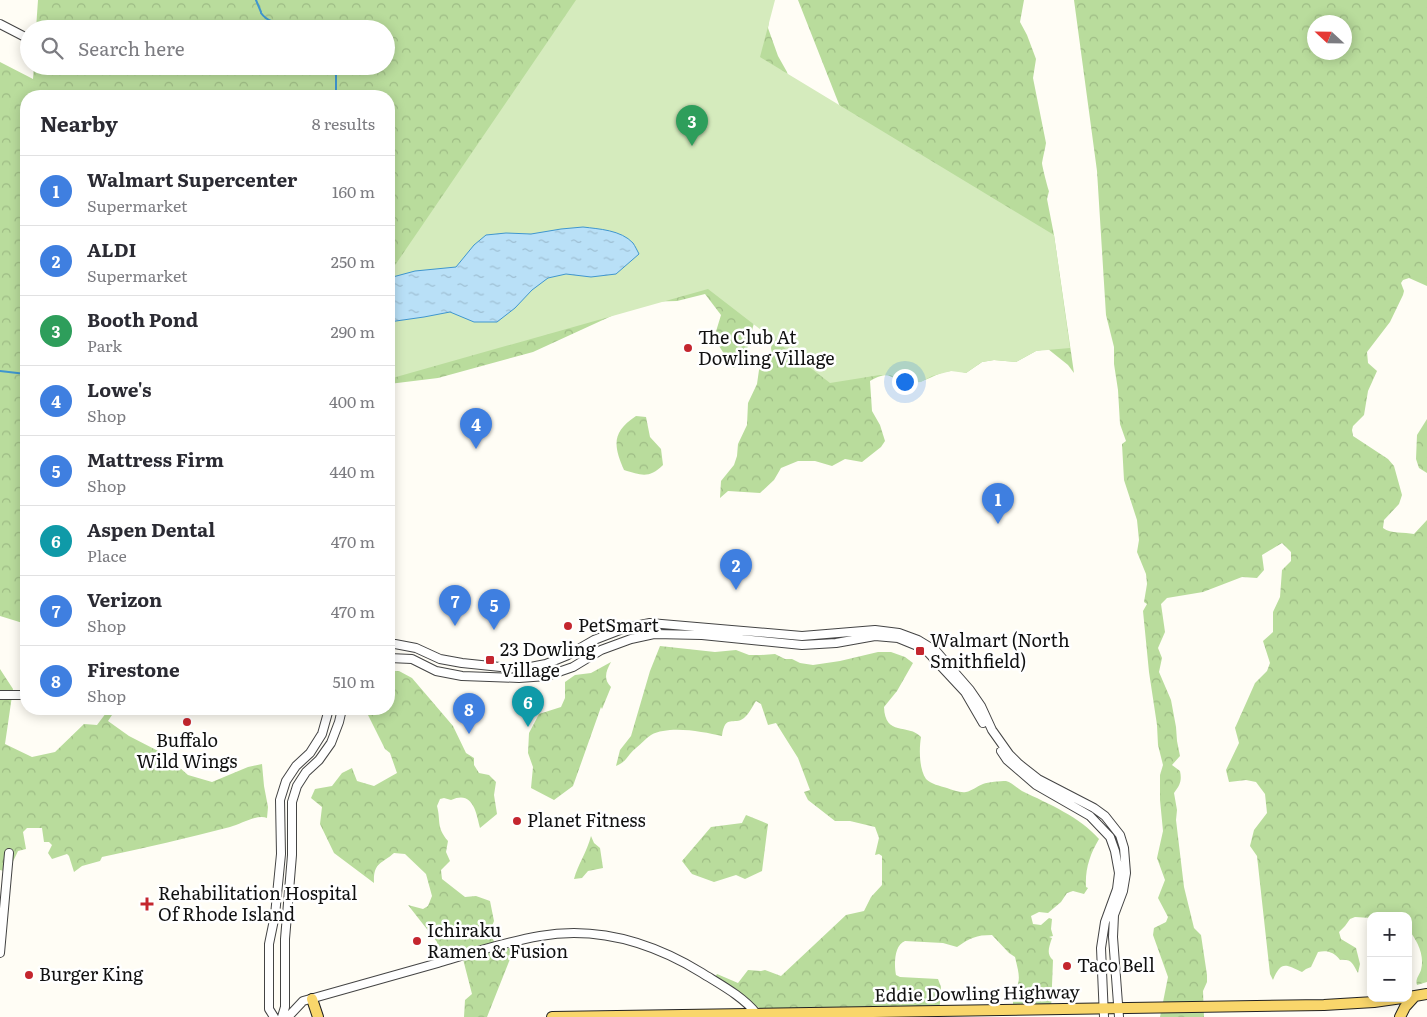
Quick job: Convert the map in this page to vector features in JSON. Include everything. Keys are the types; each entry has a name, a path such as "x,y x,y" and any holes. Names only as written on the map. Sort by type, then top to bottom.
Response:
{"main road":[{"path":"1412,997 1427,994"},
{"path":"312,999 318,1017"},
{"name":"Eddie Dowling Highway","path":"552,1017 901,1012 1118,1012 1374,1002"},
{"path":"1400,1017 1408,1002"}],"street":[{"path":"0,24 20,35"},
{"path":"395,644 416,648 440,659 462,664 520,669 546,664 617,631 650,623 802,636 875,630 898,632 918,640 936,651 970,690 981,706 992,730 1009,754 1019,764 1038,779 1094,808 1104,816 1120,835 1124,848 1126,873 1123,891 1114,915 1113,937 1118,1012"},
{"path":"395,658 412,659 436,670 462,676 519,678 547,676 572,667 601,650 631,639 654,634 702,635 802,645 836,643 875,636 898,638 925,649 965,692 1007,760 1036,785 1090,816 1110,837 1116,851 1119,873 1117,889 1105,922 1102,937 1103,1012"},
{"path":"0,695 20,695"},
{"path":"274,1017 269,1009 269,944 275,915 281,854 280,800 286,781 296,766 310,753 322,734 327,715"},
{"path":"282,1017 285,1007 285,939 292,855 292,802 297,786 306,772 319,760 331,743 341,715"},
{"path":"0,953 9,853"},
{"path":"288,1017 303,1001 518,940 560,933 586,933 617,937 652,947 688,965 746,1001 756,1015"},
{"path":"1102,937 1113,937"}],"green space":[{"path":"38,0 762,0 769,21 768,28 778,56 787,72 792,91 772,256 743,364 733,368 714,338 721,315 705,294 677,301 642,302 533,352 438,378 395,383 395,90 20,90 20,622 0,616 0,62 20,72 20,75 25,75 33,79 33,75 395,75 395,20 37,20"},
{"path":"576,0 775,0 760,57 1054,235 1070,348 1036,351 1016,362 994,360 982,362 966,373 951,371 932,376 921,382 907,383 890,375 880,375 830,383 708,289 395,377 395,265"},
{"path":"798,0 1024,0 1020,22 1036,59 1033,78 1046,143 1042,163 1049,191 1047,199 1074,373 1068,365 1048,349 1036,351 1016,362 994,360 982,362 966,373 955,371 941,373 916,383 899,381 888,375 878,377 870,381 872,411 880,425 885,441 881,447 862,462 845,459 832,466 815,461 798,461 781,468 774,480 760,493 728,491 720,498 721,481 734,465 738,444 747,425 748,403 757,384 759,370 772,354 771,348 774,333 844,117"},
{"path":"1074,0 1427,0 1427,286 1409,278 1401,283 1404,291 1403,295 1390,322 1367,352 1368,363 1377,371 1368,391 1364,415 1353,426 1352,430 1353,436 1388,459 1394,466 1402,495 1399,504 1384,520 1383,528 1394,532 1414,534 1427,520 1427,982 1417,985 1416,981 1421,970 1422,959 1417,943 1412,935 1412,912 1367,912 1367,918 1355,917 1350,919 1339,932 1341,939 1356,948 1360,964 1358,973 1349,961 1340,960 1333,953 1324,951 1318,952 1311,967 1302,972 1284,966 1281,967 1273,980 1270,974 1257,856 1250,846 1254,830 1267,813 1265,794 1256,782 1246,780 1229,782 1226,770 1239,743 1235,728 1255,683 1267,671 1270,663 1263,641 1273,632 1273,612 1280,597 1282,570 1291,561 1291,552 1282,543 1262,555 1264,570 1257,578 1242,577 1203,592 1167,598 1161,604 1165,632 1158,648 1162,658 1159,672 1171,700 1180,756 1172,765 1181,774 1180,783 1174,793 1184,887 1194,928 1201,935 1207,982 1203,991 1204,1017 1160,1017 1168,977 1153,935 1154,928 1166,922 1168,917 1158,898 1165,880 1157,858 1163,831 1160,775 1163,765 1158,745 1143,611 1147,604 1144,602 1147,584 1146,574 1137,552 1139,540 1137,520 1124,480 1122,444 1126,441 1120,424 1114,347 1106,315 1097,171"},
{"path":"636,416 646,417 650,437 661,449 663,465 645,475 624,470 618,453 617,440 619,434 622,428"},
{"path":"1427,419 1427,473 1419,468 1416,459 1417,435"},
{"path":"660,646 715,652 736,650 749,655 775,654 785,659 813,665 878,652 891,652 905,657 913,663 897,691 884,707 885,716 893,726 916,733 921,737 920,759 926,779 936,785 964,792 985,783 1006,781 1083,824 1099,839 1089,862 1086,874 1086,887 1088,888 1084,894 1073,891 1067,893 1061,902 1048,913 1039,912 1031,916 1033,924 1041,925 1049,918 1052,919 1051,929 1053,936 1049,937 1052,938 1049,955 1053,960 1051,1010 1013,1010 1013,993 1007,989 1016,988 1019,981 1015,957 992,935 973,938 957,947 943,943 905,941 901,943 895,961 896,975 900,977 938,979 941,987 939,1017 735,1017 762,1009 731,995 713,980 717,974 738,983 748,970 765,970 781,976 846,915 864,911 871,897 882,885 882,856 879,854 875,855 879,838 875,827 850,821 835,821 808,800 804,792 810,790 798,758 776,723 768,725 761,704 756,701 744,718 730,721 725,725 722,736 686,730 659,732 647,738 623,762 616,766 620,750 631,736 650,671"},
{"path":"611,662 606,675 608,684 611,687 602,709 601,707 573,786 554,800 531,788 533,767 528,753 529,733 539,714 561,707 565,698 565,682 575,675 591,673"},
{"path":"0,669 13,689 5,744 32,757 55,752 84,724 97,725 104,715 112,715 108,721 129,736 164,754 188,775 212,782 248,767 262,764 268,807 267,818 254,818 230,827 102,857 100,861 82,866 74,872 67,854 52,859 48,853 52,845 49,842 44,842 42,828 27,828 23,832 26,849 18,851 8,872 0,870"},
{"path":"395,671 399,671 412,678 453,726 466,753 474,758 474,765 479,773 489,775 496,782 494,795 497,814 480,828 475,809 469,800 464,798 451,800 444,798 440,799 437,806 440,828 448,841 446,852 450,861 441,870 442,879 465,897 476,896 490,901 494,921 490,931 496,947 516,944 487,1017 464,1017 465,1000 472,994 463,959 440,962 437,942 408,905 423,909 428,906 432,896 426,874 405,854 394,853 377,867 374,883 334,853 320,824 322,807 311,798 315,789 332,786 342,773 352,768 357,781 374,786 397,773 390,753 385,749 368,715 395,715"},
{"path":"746,815 768,824 762,871 745,879 736,875 714,882 692,874 682,861 711,827 742,823"},
{"path":"591,836 594,843 600,848 603,868 588,871 582,878 574,879 587,847"}],"water":[{"path":"583,227 610,231 628,239 633,243 639,254 616,274 591,277 566,274 548,278 497,322 474,322 450,312 395,321 395,276 415,271 456,267 474,245 486,235 506,233 531,234"}],"waterway":[{"path":"256,0 261,12"},
{"path":"261,13 269,20"},
{"path":"336,75 336,90"},
{"path":"0,371 20,373"}],"place":[{"name":"Booth Pond","path":"692,146"},
{"name":"The Club At Dowling Village","path":"688,348"},
{"name":"Lowe's","path":"476,449"},
{"name":"Walmart Supercenter","path":"998,524"},
{"name":"ALDI","path":"736,590"},
{"name":"Verizon","path":"455,626"},
{"name":"PetSmart","path":"568,626"},
{"name":"Mattress Firm","path":"494,630"},
{"name":"Walmart (North Smithfield)","path":"920,651"},
{"name":"23 Dowling Village","path":"490,660"},
{"name":"Buffalo Wild Wings","path":"187,722"},
{"name":"Aspen Dental","path":"528,727"},
{"name":"Firestone","path":"469,734"},
{"name":"Planet Fitness","path":"517,821"},
{"name":"Rehabilitation Hospital Of Rhode Island","path":"147,904"},
{"name":"Ichiraku Ramen & Fusion","path":"417,941"},
{"name":"Taco Bell","path":"1067,966"},
{"name":"Burger King","path":"29,975"}]}
